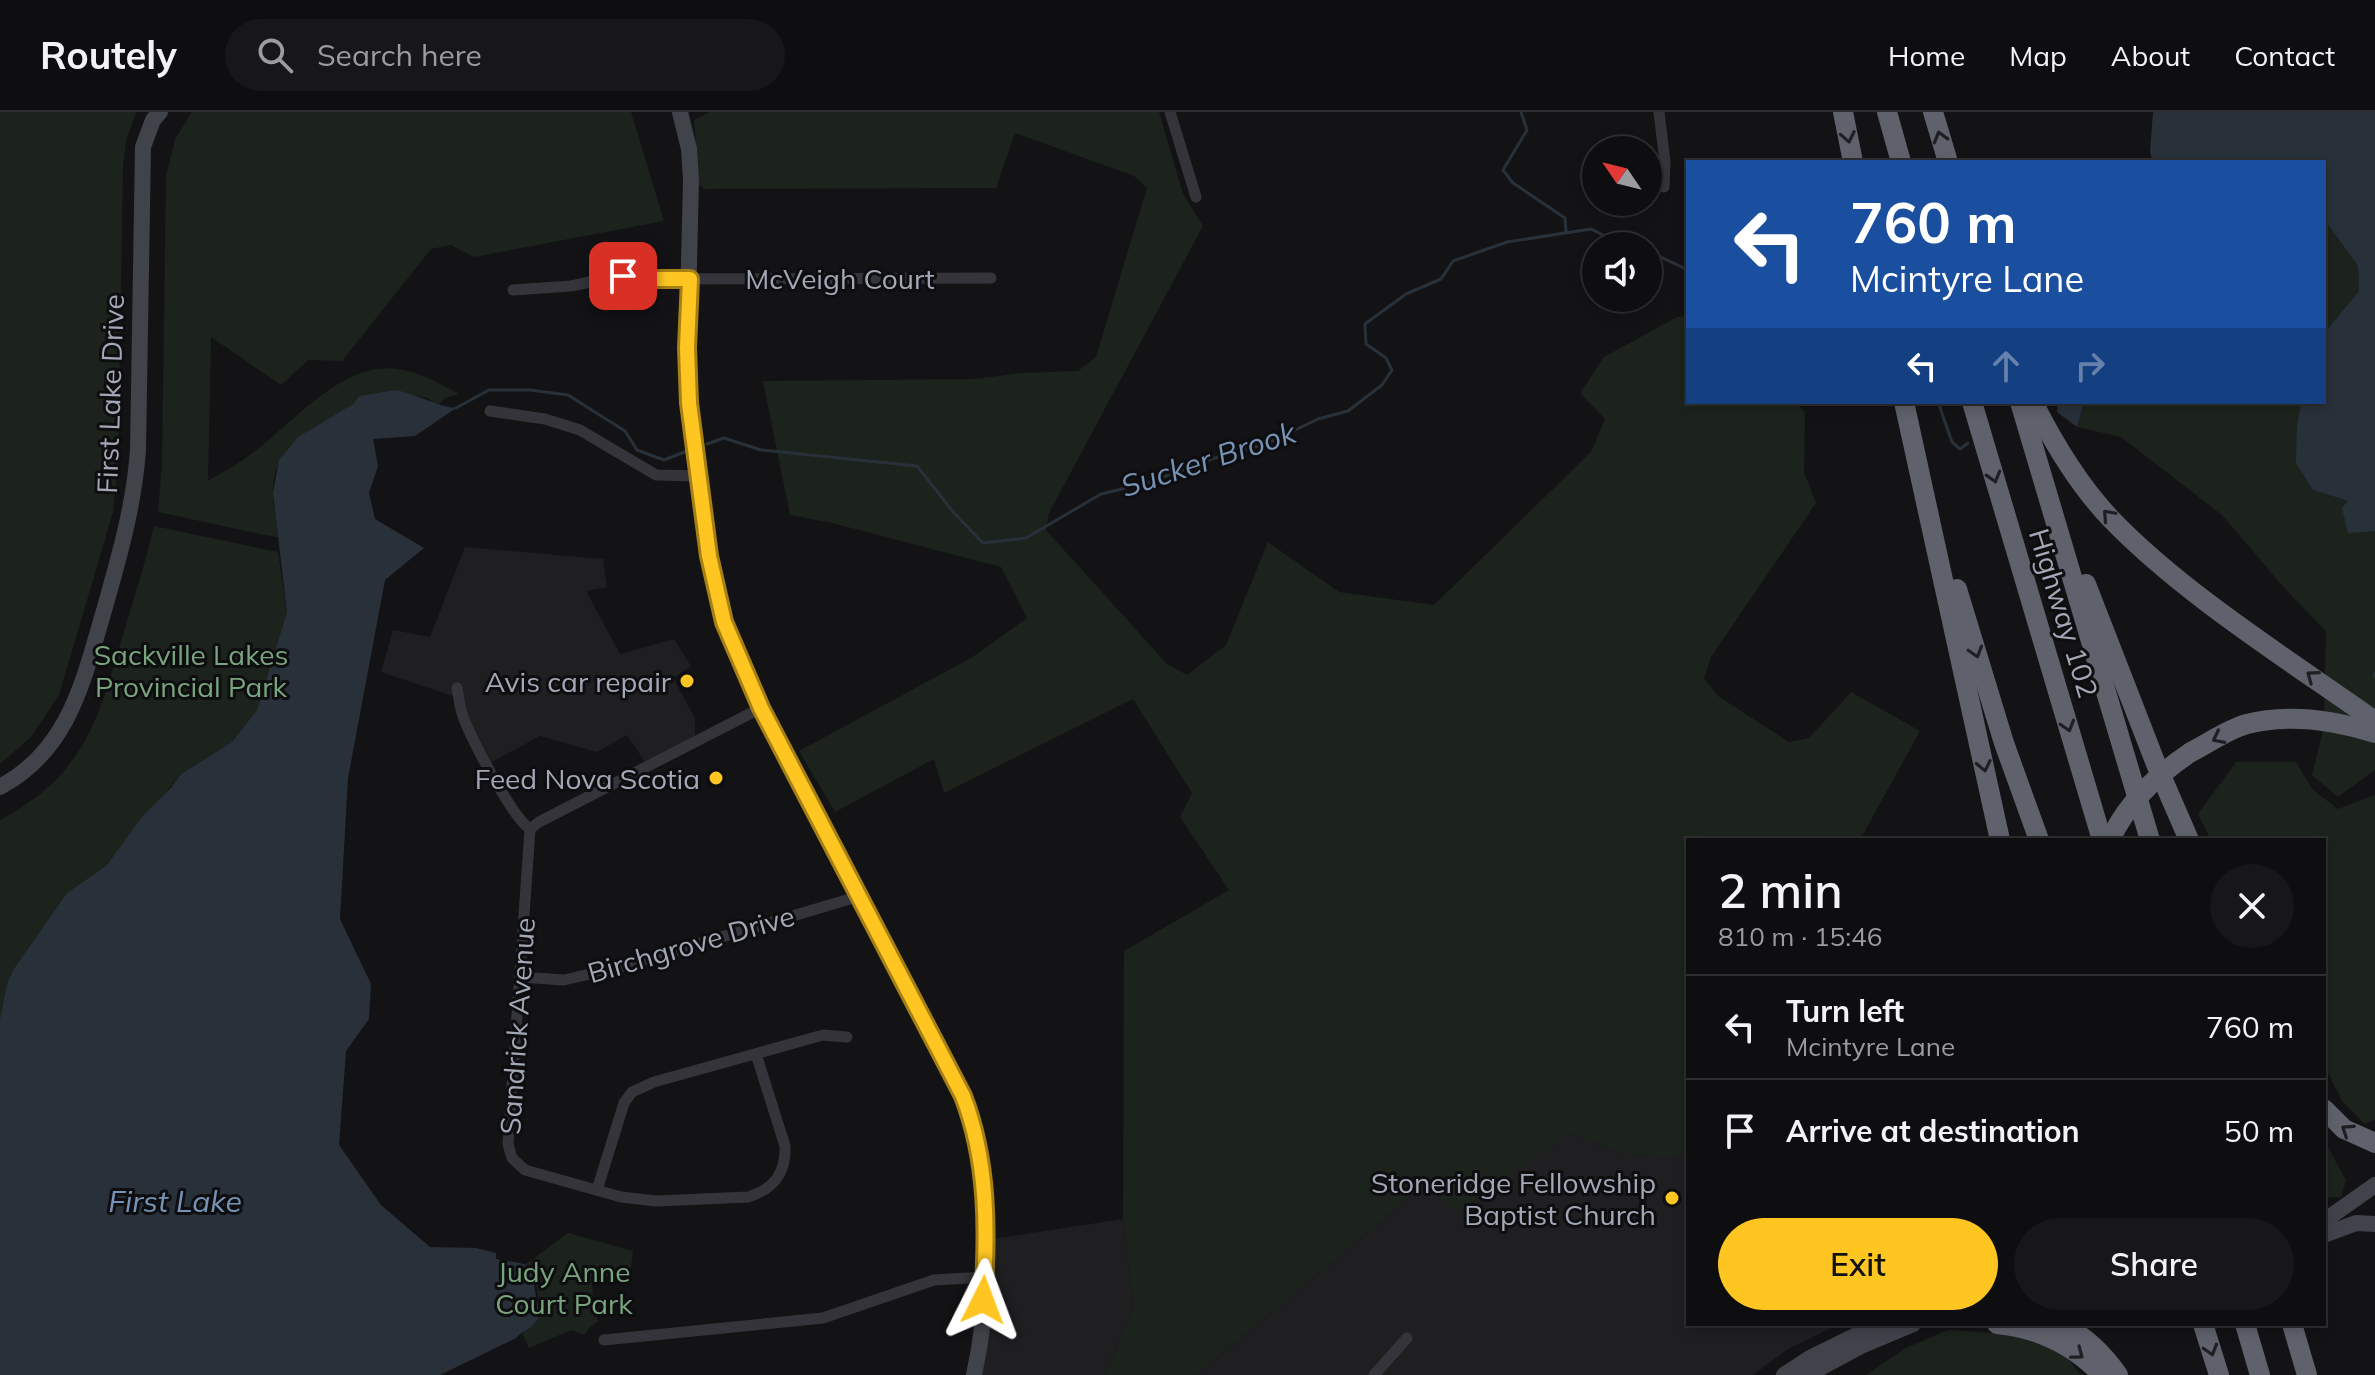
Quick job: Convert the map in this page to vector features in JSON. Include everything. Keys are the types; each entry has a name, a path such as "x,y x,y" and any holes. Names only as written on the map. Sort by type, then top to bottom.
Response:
{"highway":[{"path":"1843,112 1853,160"},
{"path":"1887,112 1900,160"},
{"path":"1933,112 1947,160"},
{"path":"1904,404 2000,838"},
{"name":"Highway 102","path":"1973,404 2101,838"},
{"name":"Highway 102","path":"2021,404 2149,838"},
{"path":"2034,404 2071,469 2109,517 2153,559 2216,608 2375,721"},
{"path":"1913,444 2004,743 2038,838"},
{"path":"2037,461 2188,838"},
{"path":"2111,838 2129,809 2168,768 2191,752 2245,725 2296,718 2342,722 2375,733"},
{"path":"2326,1111 2344,1129 2375,1143"},
{"path":"2006,1326 2049,1336 2079,1353 2102,1375"},
{"path":"2066,1326 2102,1352 2118,1375"},
{"path":"2204,1326 2219,1375"},
{"path":"2246,1326 2260,1375"},
{"path":"2293,1326 2307,1375"}],"main road":[{"name":"First Lake Drive","path":"0,787 17,778 38,760 59,732 80,693 127,533 135,491 138,450 143,147 153,120 160,112"},
{"path":"680,112 689,149 691,180 688,385 709,556 724,622 761,708 963,1096 974,1124 984,1190 985,1277 980,1347 974,1375"},
{"path":"2326,1220 2375,1185"},
{"path":"2326,1234 2356,1223 2375,1224"},
{"path":"1784,1375 1810,1358 1875,1326"},
{"path":"1807,1375 1863,1345 1908,1326"}],"street":[{"path":"1170,112 1196,197"},
{"path":"1659,112 1665,162 1664,187"},
{"name":"McVeigh Court","path":"513,290 571,286 623,276 639,279 991,278"},
{"path":"490,411 545,419 580,430 656,475 699,476"},
{"path":"457,688 464,719 509,804 521,823 534,826 761,708"},
{"name":"Sandrick Avenue","path":"534,826 509,1151 517,1164 525,1170 621,1197 656,1201 748,1197 761,1193 773,1185 782,1172 785,1146 756,1054"},
{"name":"Birchgrove Drive","path":"521,977 564,980 624,966 860,896"},
{"path":"597,1190 624,1103 632,1092 654,1082 823,1035 847,1037"},
{"path":"604,1340 823,1318 934,1280 985,1277"},
{"path":"1374,1375 1407,1338"}],"shaded area":[{"path":"465,547 603,559 607,587 586,591 620,654 674,639 691,666 673,678 695,718 695,738 645,762 627,735 597,752 540,736 488,764 468,723 465,700 381,672 393,630 430,637"},
{"path":"1569,1133 1627,1155 1686,1157 1686,1326 1836,1326 1788,1349 1753,1375 1196,1375 1422,1187 1555,1142"},
{"path":"1123,1219 1134,1307 1105,1375 970,1375 980,1241"}],"green space":[{"name":"Sackville Lakes Provincial Park","path":"0,112 136,112 126,141 123,167 118,465 113,512 59,695 31,737 0,764"},
{"path":"192,112 631,112 664,221 474,257 451,245 431,249 342,361 308,360 281,385 211,337 208,481 250,455 336,385 355,376 375,370 404,370 459,394 445,398 437,407 428,398 395,390 359,396 353,404 299,438 288,448 275,476 273,500 280,538 158,512 162,464 166,177 175,139"},
{"path":"710,112 1159,112 1183,194 1203,226 1049,513 1046,530 1167,664 1187,675 1226,645 1268,542 1339,592 1434,605 1591,452 1605,419 1580,393 1604,357 1677,317 1686,316 1686,404 1797,404 1805,412 1804,472 1816,503 1711,657 1704,678 1718,696 1789,742 1809,738 1851,692 1920,731 1861,838 1686,838 1686,1157 1627,1155 1569,1133 1457,1213 1422,1187 1196,1375 1105,1375 1134,1307 1123,1219 1124,951 1229,890 1180,817 1192,793 1133,699 944,793 934,759 835,812 799,751 971,658 1027,618 1001,567 790,515 763,381 975,379 1021,373 1078,371 1096,357 1147,188 1134,176 1015,133 996,188 704,189 699,184 694,120"},
{"path":"2326,222 2358,266 2359,291 2326,334"},
{"path":"2083,404 2301,404 2297,463 2313,490 2348,501 2370,532 2375,531 2375,770 2338,797 2312,775 2324,726 2326,631 2222,515 2121,437 2077,427"},
{"name":"Sackville Lakes Provincial Park","path":"154,526 278,552 287,612 257,710 232,742 181,774 107,865 67,893 13,970 0,1019 0,820 51,785 83,744 104,696"},
{"path":"2236,762 2296,762 2313,790 2338,809 2375,795 2375,1120 2365,1124 2342,1101 2326,1069 2326,838 2210,838 2198,814"},
{"path":"2326,1144 2346,1180 2341,1197 2326,1198"},
{"name":"Judy Anne Court Park","path":"568,1233 633,1251 630,1274 591,1277 598,1321 584,1335 571,1330 529,1348 522,1332 535,1324 538,1302 536,1284 526,1264"},
{"path":"1948,1330 2049,1336 2081,1375 1866,1375 1906,1348"}],"water":[{"path":"2153,112 2375,112 2375,531 2348,533 2342,508 2348,501 2313,490 2296,463 2301,404 2326,404 2326,334 2359,291 2358,266 2326,222 2326,160 2152,160 2150,152"},
{"name":"First Lake","path":"395,390 456,408 415,436 373,439 378,466 369,493 375,519 424,548 385,580 348,778 340,919 371,984 369,1019 346,1051 339,1145 381,1205 430,1247 476,1248 496,1253 496,1259 528,1266 538,1306 538,1319 516,1338 440,1375 0,1375 0,1019 7,984 13,970 67,893 107,865 141,818 181,774 232,742 257,710 287,612 273,493 279,460 298,437 353,404 359,396"},
{"path":"2058,404 2083,404 2077,427 2057,412"}],"waterway":[{"path":"1521,112 1527,130 1503,170 1513,183 1565,218 1566,232"},
{"name":"Sucker Brook","path":"707,444 724,438 761,450 917,466 954,513 983,543 1026,538 1101,494 1147,483 1215,458 1266,444 1318,419 1348,411 1382,385 1392,370 1386,358 1366,344 1365,324 1406,294 1441,279 1453,261 1507,242 1591,229 1597,232"},
{"name":"Sucker Brook","path":"1662,258 1686,269"},
{"name":"Sucker Brook","path":"456,408 489,390 530,390 568,395 625,431 637,450 664,460 687,451"},
{"name":"Sucker Brook","path":"1939,404 1952,442 1960,449 1968,443"}],"place":[{"name":"Avis car repair","path":"687,681"},
{"name":"Feed Nova Scotia","path":"716,778"},
{"name":"Stoneridge Fellowship Baptist Church","path":"1672,1198"}],"route":[{"path":"623,276 690,279 687,348 689,403 709,556 724,622 753,692 963,1096 974,1124 986,1223 983,1300"}]}
